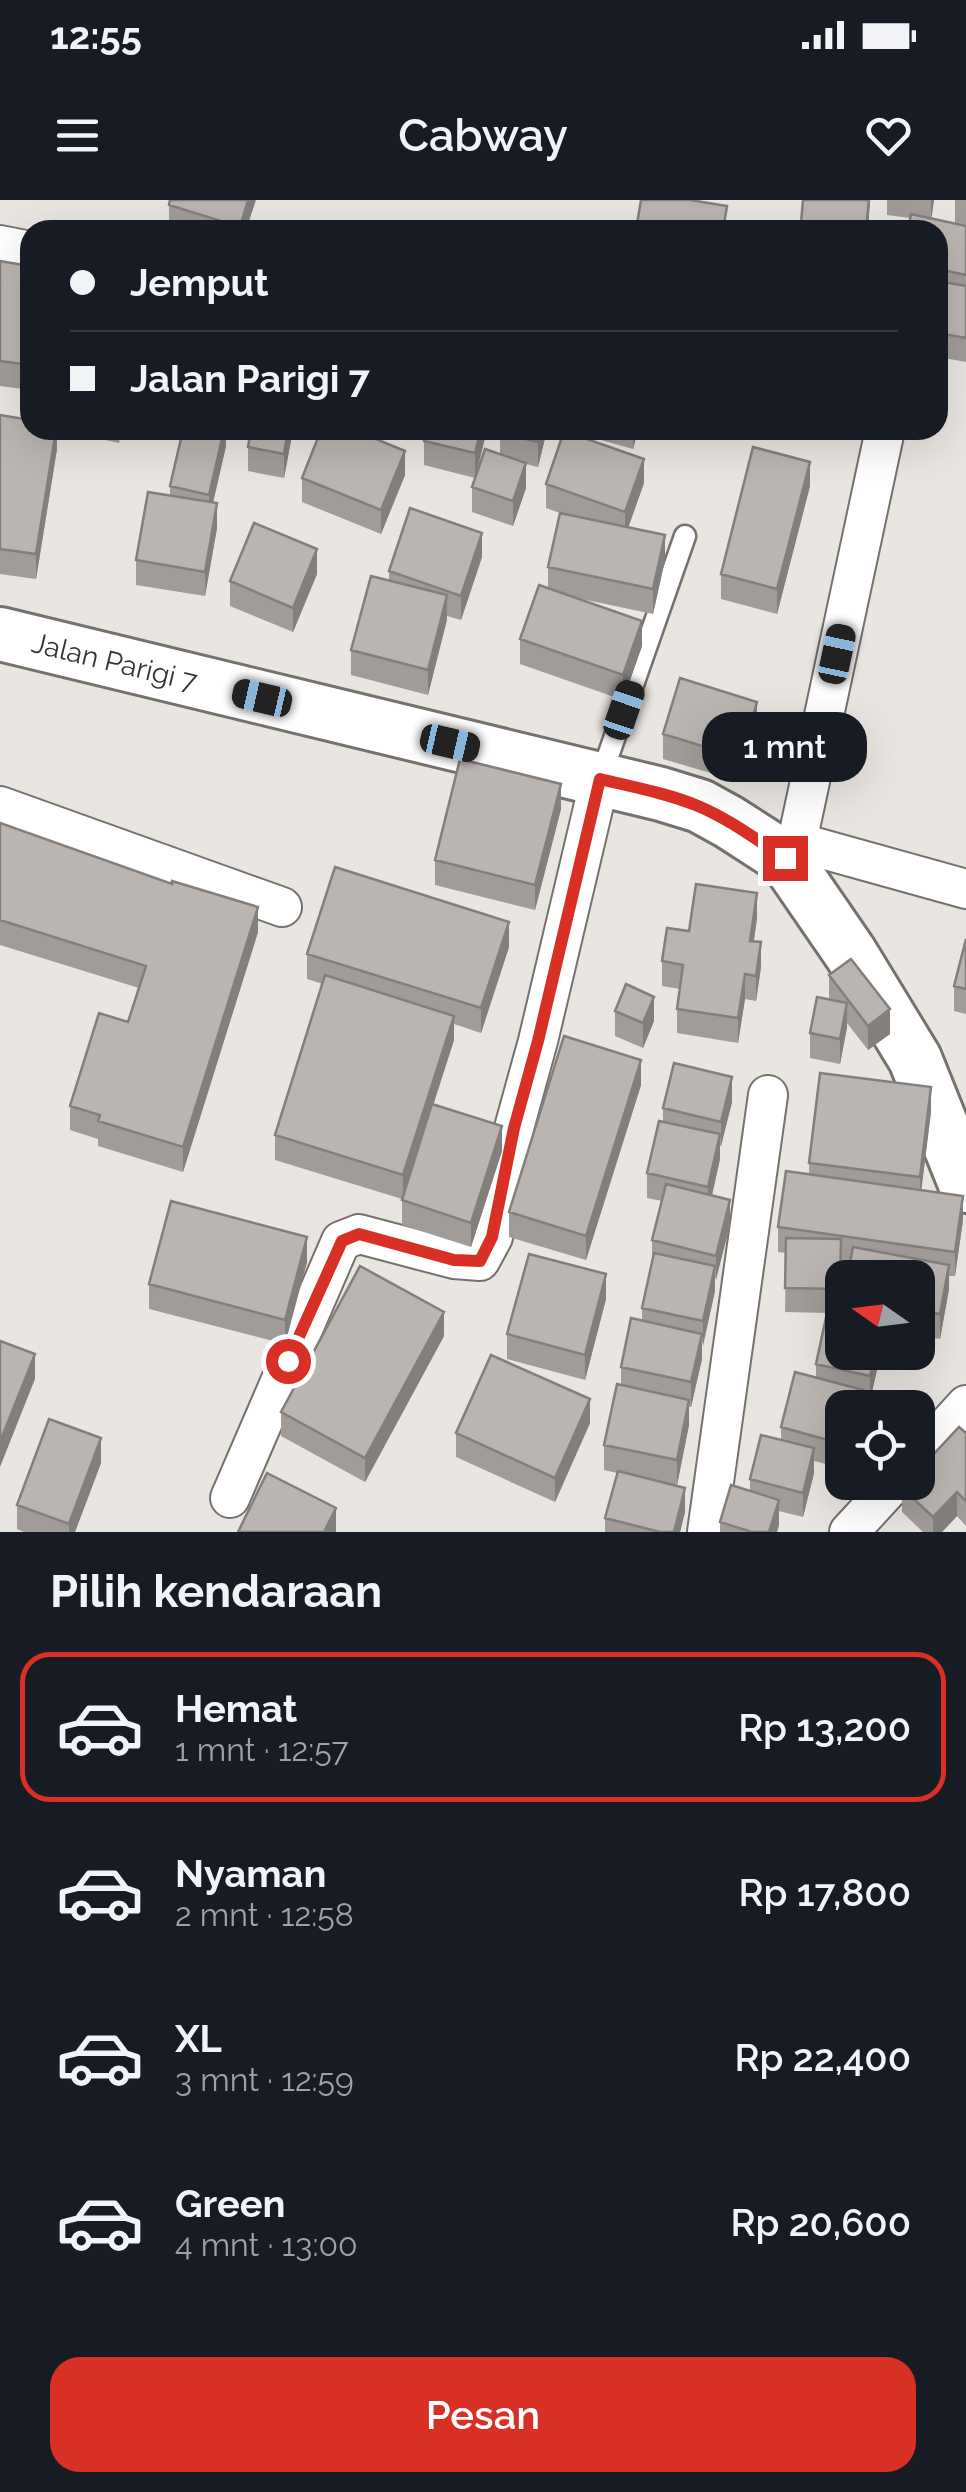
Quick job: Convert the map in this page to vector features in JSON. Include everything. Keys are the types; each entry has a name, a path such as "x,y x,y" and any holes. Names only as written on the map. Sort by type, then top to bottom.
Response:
{"street":[{"path":"883,440 791,850 966,889"},
{"name":"Jalan Parigi 7","path":"0,634 662,794 700,806 791,850 915,1059 966,1186"},
{"path":"230,1498 342,1241 359,1234 454,1260 480,1261 492,1237 514,1128 600,779"},
{"path":"0,806 282,906"},
{"path":"707,1532 768,1095"},
{"path":"935,1439 966,1405"},
{"path":"850,1532 879,1500"}],"lane":[{"path":"600,779 684,536"}],"building":[{"path":"170,200 248,200 242,220 217,220 169,205"},
{"path":"641,200 690,200 727,206 725,220 638,220"},
{"path":"803,200 869,200 867,220 801,220"},
{"path":"911,214 938,220 910,220"},
{"path":"948,222 966,226 966,275 948,271"},
{"path":"0,261 20,264 20,364 0,361"},
{"path":"948,283 966,286 966,338 948,335"},
{"path":"0,415 20,418 20,440 54,440 36,554 0,549"},
{"path":"181,440 222,440 209,495 170,486"},
{"path":"249,440 286,440 284,454 248,447"},
{"path":"317,440 378,440 405,451 381,510 302,478"},
{"path":"424,440 478,440 475,453"},
{"path":"561,440 590,440 644,459 625,512 546,484"},
{"path":"753,447 810,462 777,589 721,574"},
{"path":"485,449 526,463 513,501 472,487"},
{"path":"148,492 217,503 205,572 136,560"},
{"path":"410,508 482,533 461,596 389,571"},
{"path":"560,513 665,535 653,589 548,567"},
{"path":"254,523 317,549 293,608 230,581"},
{"path":"371,576 447,595 428,670 351,650"},
{"path":"539,585 642,621 623,675 520,639"},
{"path":"680,678 757,702 741,758 663,734"},
{"path":"460,759 561,784 535,885 435,860"},
{"path":"0,823 172,884 258,907 183,1147 98,1121 100,1115 70,1106 99,1013 128,1022 146,966 0,920"},
{"path":"335,867 509,922 481,1008 307,954"},
{"path":"696,884 757,893 750,941 761,942 756,976 745,974 738,1018 677,1009 683,965 662,961 667,928 689,931"},
{"path":"966,939 966,989 954,986"},
{"path":"851,959 890,1009 868,1026 829,975"},
{"path":"325,975 454,1016 403,1175 275,1135"},
{"path":"626,984 654,997 643,1023 615,1011"},
{"path":"817,997 847,1003 840,1039 810,1033"},
{"path":"564,1036 641,1060 586,1236 509,1212"},
{"path":"674,1063 732,1077 721,1122 663,1108"},
{"path":"820,1073 931,1087 920,1177 809,1163"},
{"path":"432,1104 502,1126 471,1223 402,1200"},
{"path":"659,1121 720,1134 708,1187 647,1173"},
{"path":"786,1171 963,1196 955,1252 778,1227"},
{"path":"666,1184 730,1200 716,1256 652,1240"},
{"path":"171,1201 307,1237 285,1320 149,1284"},
{"path":"786,1238 841,1239 841,1260 825,1260 825,1289 785,1288"},
{"path":"853,1247 922,1260 850,1260"},
{"path":"654,1253 715,1266 703,1321 642,1308"},
{"path":"529,1254 606,1274 585,1355 507,1334"},
{"path":"935,1262 949,1265 940,1314 935,1313"},
{"path":"360,1266 444,1312 365,1458 281,1412"},
{"path":"631,1318 702,1334 691,1382 621,1367"},
{"path":"825,1322 825,1366 816,1364"},
{"path":"0,1341 35,1354 0,1442"},
{"path":"491,1355 590,1399 555,1478 456,1433"},
{"path":"843,1370 872,1370 870,1376"},
{"path":"795,1372 863,1390 825,1390 825,1439 781,1427"},
{"path":"617,1384 689,1400 677,1460 604,1445"},
{"path":"49,1419 101,1438 69,1524 17,1505"},
{"path":"959,1427 966,1433 966,1501 957,1492 933,1517 915,1500 935,1500 935,1453"},
{"path":"761,1435 814,1448 803,1493 750,1479"},
{"path":"618,1471 685,1488 674,1532 605,1518"},
{"path":"267,1473 336,1508 324,1532 238,1532"},
{"path":"731,1485 779,1500 769,1532 752,1532 720,1522"}],"route":[{"path":"288,1361 342,1241 359,1234 454,1260 480,1261 492,1237 514,1128 600,779 700,806 785,858"}]}
